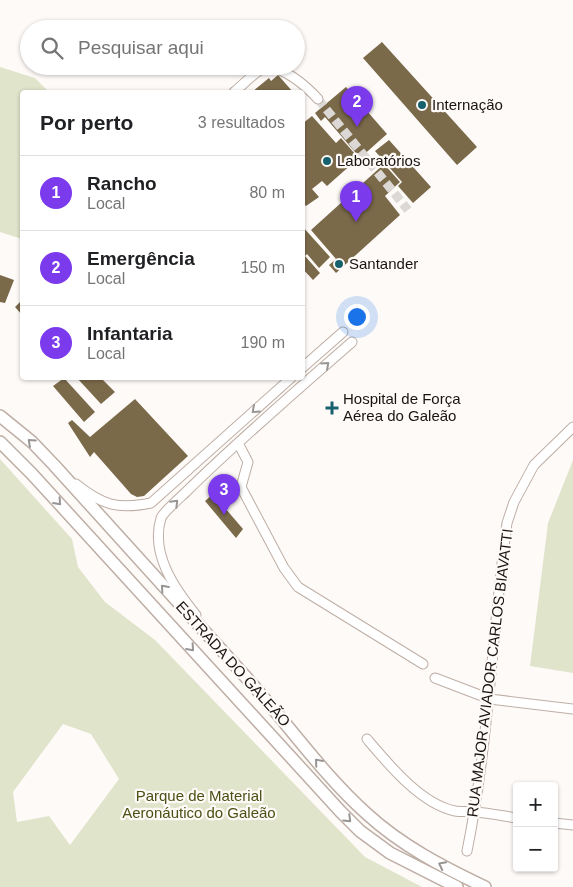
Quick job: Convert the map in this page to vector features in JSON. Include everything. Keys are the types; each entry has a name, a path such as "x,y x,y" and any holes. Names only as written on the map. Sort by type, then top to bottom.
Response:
{"main road":[{"name":"ESTRADA DO GALEÃO","path":"0,416 32,442 54,465 244,676 345,794 405,844 485,887"},
{"name":"ESTRADA DO GALEÃO","path":"0,442 32,474 360,831 390,853 457,887"}],"street":[{"path":"236,90 255,75"},
{"path":"288,75 308,89 318,99"},
{"path":"305,365 343,332"},
{"path":"244,676 188,605 165,568 160,551 158,532 162,516 216,463 352,342"},
{"path":"54,465 93,498 123,506 138,506 151,503 289,380"},
{"name":"RUA MAJOR AVIADOR CARLOS BIAVATTI","path":"467,851 475,812 490,699 507,523 514,502 534,465 573,427"},
{"path":"238,443 248,462 241,487 284,568 298,587 423,664"},
{"path":"435,678 490,699 573,708"},
{"path":"367,739 388,764 409,784 433,802 455,811 513,817"},
{"path":"558,823 573,825"}],"green space":[{"path":"0,67 20,73 20,75 35,78 47,90 20,90 20,238 0,232"},
{"name":"Parque de Material Aeronáutico do Galeão","path":"0,459 72,539 78,567 105,602 155,640 365,857 422,887 0,887","holes":["63,724 91,734 119,779 70,845 49,816 17,822 13,792"]},
{"path":"573,460 573,673 530,666 548,523"}],"building":[{"name":"Internação","path":"382,42 477,147 457,165 363,58"},
{"path":"278,75 291,90 254,90 269,78 271,81"},
{"path":"346,87 387,134 360,158 325,117 321,121 315,113"},
{"name":"Laboratórios","path":"312,116 336,143 341,138 356,155 351,160 353,163 327,186 322,181 312,189 319,197 306,206 305,205 305,122"},
{"path":"389,140 431,187 413,203 398,186 402,182 375,151"},
{"path":"384,164 400,182 385,196 400,215 336,273 329,265 336,259 311,230"},
{"path":"305,229 330,257 319,268 307,254 305,256"},
{"path":"305,256 320,273 313,280 305,271"},
{"path":"0,275 14,280 5,303 0,302"},
{"path":"20,302 20,313 15,307"},
{"path":"61,380 66,380 95,412 84,422 53,386"},
{"path":"79,380 103,380 115,392 101,404"},
{"path":"135,399 188,456 144,496 137,497 131,494 94,452 90,457 68,423 72,420 90,437"},
{"path":"213,494 243,529 236,538 205,501"}],"tunnel":[{"path":"318,99 408,210"}],"place":[{"name":"Internação","path":"422,105"},
{"name":"Emergência","path":"357,127"},
{"name":"Laboratórios","path":"327,161"},
{"name":"Rancho","path":"356,222"},
{"name":"Santander","path":"339,264"},
{"name":"Hospital de Força Aérea do Galeão","path":"332,408"},
{"name":"Infantaria","path":"224,515"}]}
